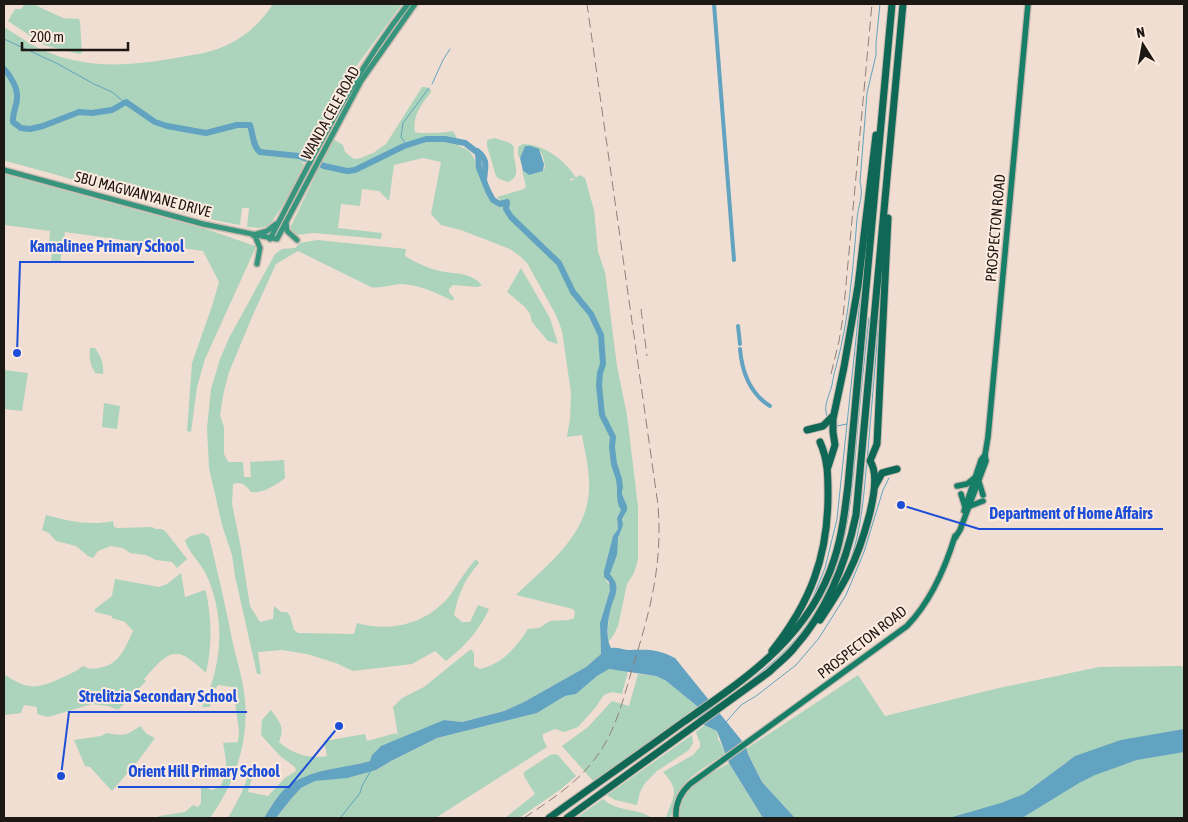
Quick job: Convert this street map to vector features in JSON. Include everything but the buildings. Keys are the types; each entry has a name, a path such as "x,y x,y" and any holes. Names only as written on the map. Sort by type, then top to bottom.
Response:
{"highway":[{"path":"549,818 738,684 761,665 792,634 814,602 834,560 848,485 892,4"},
{"path":"794,648 819,613 836,582 852,535 903,4"},
{"path":"761,665 797,615 815,578 826,535 828,467 835,445 832,427 833,415 844,367 858,286 883,63 888,54"},
{"path":"567,818 769,672 814,628 848,574 869,516 874,486 873,466 870,460 877,444 889,205 890,148"},
{"path":"807,430 823,426 833,415"},
{"path":"820,442 828,467"},
{"path":"874,486 882,473 897,469"}],"main road":[{"name":"WANDA CELE ROAD","path":"277,239 316,156 360,72 408,4"},
{"name":"WANDA CELE ROAD","path":"316,156 361,80 415,4"},
{"name":"PROSPECTON ROAD","path":"676,818 677,804 682,793 690,784 897,634 915,618 926,604 940,578 968,507 981,460 985,455 988,437 1028,4"},
{"name":"WANDA CELE ROAD","path":"270,239 311,167"},
{"name":"SBU MAGWANYANE DRIVE","path":"4,170 138,207 270,239 277,239"},
{"path":"286,219 287,231 297,240"},
{"path":"257,264 260,248 254,235 267,231 280,221"},
{"path":"957,486 977,479 983,498 968,507 961,494"}],"green space":[{"path":"25,4 33,4 63,18 79,19 82,53 79,54 44,45 8,21 15,9 21,9"},
{"path":"273,4 402,4 352,72 326,118 306,162 301,162 304,164 287,198 276,216 267,226 260,228 247,227 249,208 242,208 240,225 151,204 5,161 4,27 38,48 66,58 99,64 132,64 194,55 223,47 248,32 259,22"},
{"path":"422,87 426,87 431,92 416,115 415,132 452,131 459,146 469,151 474,158 487,195 499,205 509,205 509,200 501,201 497,197 524,189 526,186 522,171 529,175 543,171 545,168 544,159 540,151 534,147 525,146 520,158 518,147 523,144 546,150 560,160 576,178 580,175 585,178 594,210 598,252 605,272 617,366 627,415 638,507 638,560 634,573 627,584 618,626 608,642 610,611 616,593 615,581 610,574 617,555 617,544 626,503 622,494 622,484 617,491 621,510 617,518 618,529 613,536 604,571 610,590 600,623 601,654 586,667 524,702 504,711 461,722 444,720 418,732 370,761 306,776 277,797 264,818 228,818 241,794 251,769 254,770 248,792 268,796 285,778 296,771 295,767 280,756 261,735 262,720 271,710 279,722 282,732 279,742 290,750 307,756 327,756 324,741 365,734 367,741 396,733 398,735 393,707 402,698 424,687 471,649 474,653 474,666 480,669 488,667 508,654 528,629 539,628 550,621 574,618 575,612 573,609 516,595 552,561 573,535 587,506 589,489 588,469 582,435 567,437 571,393 562,331 556,315 527,263 510,249 461,230 441,225 431,214 441,162 423,158 394,165 389,201 379,191 362,189 360,206 341,204 338,228 382,233 381,239 314,233 297,235 291,231 291,226 333,139 343,145 345,152 354,159 373,153 386,144"},
{"path":"495,138 510,143 514,147 516,172 513,179 508,182 496,176 487,146 487,140"},
{"path":"4,174 206,229 255,246 205,359 197,387 191,432 187,431 192,363 219,282 203,251 65,232 60,262 51,261 50,231 4,225"},
{"path":"317,240 406,249 405,256 419,264 440,271 469,276 482,285 478,287 453,285 449,292 454,298 453,301 413,286 399,284 371,287 298,251 276,264 229,372 220,415 224,427 224,454 228,462 243,462 244,477 251,477 250,462 284,460 285,478 269,488 260,492 251,492 243,484 233,484 232,504 250,606 260,622 273,619 274,606 281,612 287,612 294,630 298,633 354,634 357,623 383,627 396,626 421,619 442,604 476,559 479,563 469,575 463,587 454,615 462,622 470,622 478,605 489,609 471,638 446,661 435,651 412,664 353,671 336,663 307,654 282,650 258,652 261,674 257,674 232,555 222,525 209,468 207,428 211,389 229,338 275,254 282,249 295,248 300,243"},
{"path":"521,268 550,318 558,344 548,341 532,322 530,314 525,307 507,292"},
{"path":"90,348 95,348 100,357 103,374 95,373 93,370 90,361"},
{"path":"4,370 28,373 22,411 4,409"},
{"path":"104,403 120,406 117,429 102,427"},
{"path":"46,515 88,523 113,521 114,527 118,528 152,527 162,529 187,559 177,568 172,562 156,560 146,555 130,553 123,548 111,546 98,551 93,558 76,546 56,541 49,533 42,530"},
{"path":"203,533 209,537 241,676 246,718 244,736 241,753 228,787 210,818 157,818 159,816 185,812 193,805 198,807 201,803 201,788 203,786 212,790 220,787 226,771 223,743 238,742 239,732 233,687 218,685 212,693 210,707 202,707 209,691 218,657 219,623 212,588 205,572 185,540 191,536"},
{"path":"181,573 185,597 205,590 206,592 210,633 206,673 187,657 174,654 160,661 144,679 146,681 118,710 108,706 92,704 48,717 37,714 37,707 24,705 21,713 5,715 4,723 4,674 25,685 43,685 74,672 83,666 93,669 109,665 122,653 133,631 125,622 112,618 112,616 95,612 95,609 112,596 115,579 159,587 167,584"},
{"path":"1099,667 1184,667 1184,729 1161,734 1065,763 1022,797 956,818 795,818 762,782 746,749 858,675 885,716 999,688"},
{"path":"608,669 628,671 622,694 612,692 604,695 578,727 564,732 555,729 543,734 547,747 437,817 276,818 301,788 315,781 376,770 437,738 537,713 565,696 576,694"},
{"path":"638,674 656,676 665,680 697,706 696,709 594,782 562,746 588,727 612,701 629,706"},
{"path":"705,725 717,731 718,739 726,753 686,782 677,795 670,818 666,818 673,799 674,789 663,772 693,755 700,747 696,732"},
{"path":"140,726 147,734 155,738 112,791 90,767 85,766 74,740 101,736 107,733 125,734"},
{"path":"692,735 693,743 689,750 657,771 645,783 640,792 637,805 615,800 607,795"},
{"path":"1184,751 1184,818 1018,818 1091,775 1141,759"},
{"path":"555,754 576,776 561,789 519,818 505,818 535,794 524,776 524,772 550,755"},
{"path":"729,763 763,818 680,818 680,808 683,799 689,791 703,778"},
{"path":"603,799 615,806 640,812 652,818 576,818"}],"water":[{"path":"525,146 539,149 544,164 543,171 529,175 523,171 520,158"},
{"path":"619,481 622,483 622,494 627,510 622,519 623,525 618,538 617,555 610,574 615,581 616,587 608,623 608,639 611,648 651,650 675,658 742,741 744,741 748,754 762,782 795,818 763,818 729,763 717,731 700,723 695,714 697,706 665,680 656,676 609,669 597,676 576,694 565,696 537,713 437,738 376,770 347,778 315,781 301,788 276,818 264,818 274,801 287,787 306,776 370,761 372,755 381,746 444,720 462,722 504,711 524,702 586,667 601,654 600,623 610,590 609,582 604,577 604,571 613,536 618,529 617,518 621,510 617,496"},
{"path":"1184,729 1184,752 1137,760 1095,775 1022,818 949,818 1001,803 1024,794 1075,756 1121,740"}],"waterway":[{"path":"714,4 734,260"},
{"path":"828,418 826,406 844,331 850,294 861,196 860,182 867,93 876,55 880,4"},
{"path":"4,39 112,92 124,102"},
{"path":"432,84 450,49"},
{"path":"4,69 13,82 17,94 13,122 21,128 30,129 43,126 79,112 92,113 112,110 126,102 155,122 167,126 206,133 237,125 250,125 255,144 260,152 299,156 324,166 347,171 355,170 404,146 426,139 445,139 465,143 478,153 479,168 493,200 500,204 507,202 506,209 511,217 559,263 573,292 591,314 601,335 603,364 599,385 602,415 613,437 614,464 620,488"},
{"path":"407,145 401,137 403,123 429,88"},
{"path":"477,151 485,161 484,180"},
{"path":"848,566 857,538 864,494 882,275"},
{"path":"811,602 825,568 837,519 861,291"},
{"path":"735,693 777,658 799,635 814,613 836,568 851,497 869,318"},
{"path":"738,326 740,344"},
{"path":"740,349 748,381 757,395 770,406"},
{"path":"837,426 847,424"},
{"path":"726,722 741,705 756,696 796,665 819,638 846,595 864,552 883,490 889,478"},
{"path":"341,817 360,793 370,772"}],"railway":[{"path":"524,818 579,777 594,760 607,740 621,708 644,631 653,590 658,550 658,505 587,4"},
{"path":"831,374 843,317 872,4"},
{"path":"641,309 647,356"}],"place":[{"name":"Kamalinee Primary School","path":"17,353"},
{"name":"Department of Home Affairs","path":"901,505"},
{"name":"Orient Hill Primary School","path":"339,726"},
{"name":"Strelitzia Secondary School","path":"61,776"}]}
